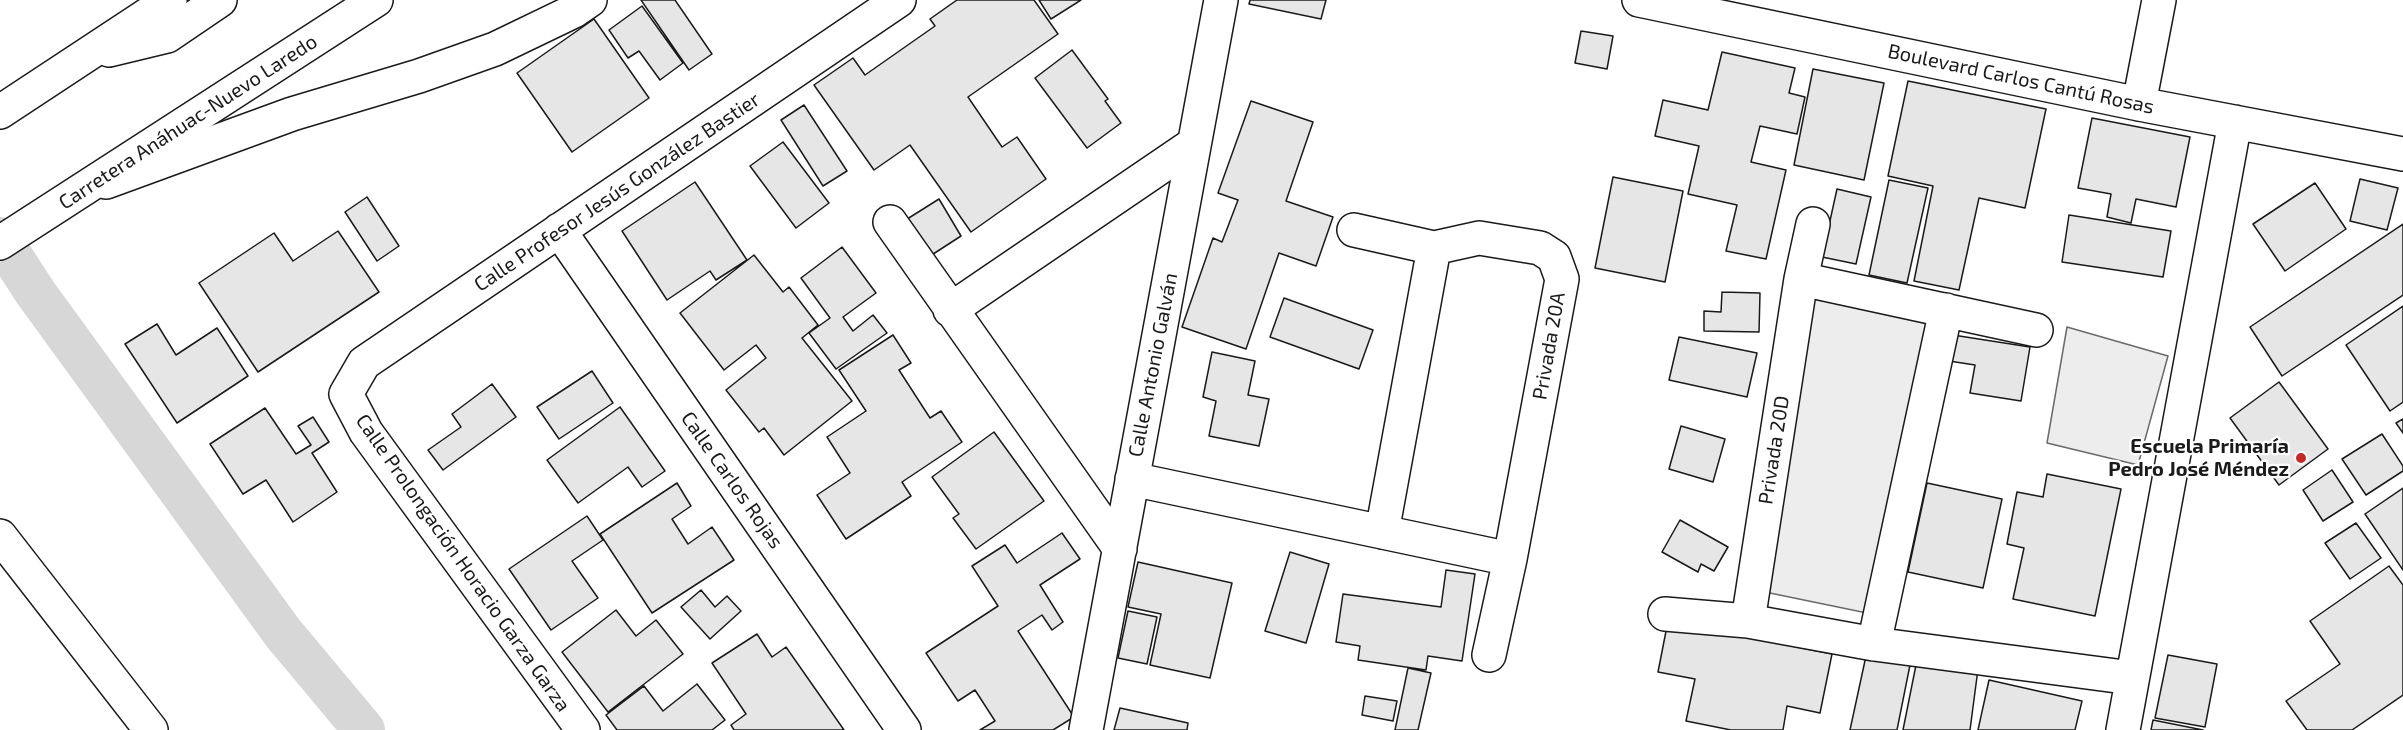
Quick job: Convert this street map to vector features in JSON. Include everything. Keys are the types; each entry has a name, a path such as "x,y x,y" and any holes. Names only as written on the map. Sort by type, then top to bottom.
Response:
{"street":[{"path":"0,112 170,0"},
{"path":"86,56 167,36 220,0"},
{"name":"Carretera Anáhuac-Nuevo Laredo","path":"0,243 376,0"},
{"path":"79,192 292,114 419,76 495,49 574,11 590,0"},
{"name":"Calle Profesor Jesús González Bastier","path":"346,394 364,363 899,0"},
{"name":"Calle Antonio Galván","path":"1086,730 1221,0"},
{"path":"2139,104 2159,0"},
{"name":"Boulevard Carlos Cantú Rosas","path":"1649,1 2139,104 2403,154"},
{"path":"2123,730 2235,122"},
{"path":"950,310 1194,144"},
{"path":"890,222 1120,549"},
{"name":"Privada 20D","path":"1748,621 1801,279 1814,224"},
{"name":"Calle Carlos Rojas","path":"559,230 904,730"},
{"name":"Privada 20A","path":"1354,230 1434,248 1479,238 1540,248 1554,257 1562,279 1510,559 1489,655"},
{"path":"1382,532 1434,248"},
{"path":"1801,279 2036,330"},
{"path":"1874,644 1946,310"},
{"name":"Calle Prolongación Horacio Garza Garza","path":"346,394 366,432 583,730"},
{"path":"1132,479 1510,559"},
{"path":"0,537 151,730"},
{"path":"1665,614 1748,621 1874,644 2132,678"}],"shaded area":[{"path":"1807,297 1958,328 1896,619 1765,592"},
{"path":"2067,327 2168,356 2138,465 2047,443"}],"building":[{"path":"641,0 675,0 712,54 689,70"},
{"path":"957,0 1034,0 1058,34 968,97 1002,147 1017,137 1046,179 971,232 910,145 874,170 814,85 853,58 865,75 935,26 930,19"},
{"path":"1039,0 1081,0 1051,19"},
{"path":"1250,0 1326,0 1321,19 1249,4"},
{"path":"642,6 683,63 660,80 639,51 628,58 609,30"},
{"path":"594,19 649,98 572,152 517,73"},
{"path":"1581,31 1613,36 1607,69 1575,63"},
{"path":"1072,50 1108,99 1105,101 1121,123 1087,148 1035,78"},
{"path":"1722,52 1795,68 1789,93 1805,97 1797,134 1760,126 1751,162 1786,170 1766,259 1726,251 1737,205 1688,194 1699,146 1655,136 1663,100 1708,110"},
{"path":"1813,69 1884,83 1864,180 1794,165"},
{"path":"1908,81 2046,109 2025,208 1979,198 1959,290 1914,281 1933,186 1888,176"},
{"path":"1251,101 1313,122 1286,201 1333,217 1316,266 1279,253 1246,349 1182,327 1213,238 1222,242 1238,200 1218,193"},
{"path":"804,105 847,171 823,186 781,120"},
{"path":"2092,118 2190,137 2176,207 2136,199 2131,223 2107,217 2111,194 2078,188"},
{"path":"783,142 829,203 796,228 750,166"},
{"path":"1613,177 1683,191 1665,282 1595,268"},
{"path":"2360,179 2398,188 2387,230 2350,221"},
{"path":"1889,180 1928,188 1907,283 1869,275"},
{"path":"695,182 747,260 716,280 710,271 667,300 622,231"},
{"path":"2315,183 2346,229 2285,271 2253,224"},
{"path":"1837,189 1871,197 1856,264 1822,257"},
{"path":"367,197 399,246 377,261 345,212"},
{"path":"939,199 961,236 927,258 904,221"},
{"path":"2069,215 2171,231 2163,277 2062,262"},
{"path":"2403,224 2403,295 2282,376 2250,327"},
{"path":"338,231 379,292 258,372 199,283 274,233 293,261"},
{"path":"842,247 876,293 843,317 853,331 873,315 887,333 836,369 809,333 830,318 801,278"},
{"path":"754,255 783,292 789,287 818,325 802,338 852,401 784,455 764,428 759,432 726,390 766,358 756,345 724,370 680,313"},
{"path":"1722,292 1760,293 1759,332 1704,331 1704,311 1721,312"},
{"path":"1284,298 1373,330 1359,369 1270,337"},
{"path":"2403,306 2403,402 2390,411 2346,345"},
{"path":"157,324 176,355 217,328 248,376 177,423 125,344"},
{"path":"893,335 911,363 899,370 930,418 941,411 962,442 902,482 911,496 846,539 817,495 850,473 827,437 866,411 839,370"},
{"path":"1953,335 2030,347 2021,401 1970,393 1975,365 1949,361"},
{"path":"1679,337 1757,353 1747,397 1669,380"},
{"path":"1212,352 1255,361 1248,395 1269,399 1259,446 1209,436 1216,401 1203,397"},
{"path":"592,371 613,403 559,439 537,407"},
{"path":"2279,382 2328,449 2279,485 2230,418"},
{"path":"492,384 516,417 443,470 428,450 461,427 452,414"},
{"path":"620,407 665,471 642,487 628,467 578,503 547,460"},
{"path":"265,408 296,454 311,445 298,426 313,417 329,442 312,453 337,492 293,522 266,480 243,494 210,444"},
{"path":"2403,419 2403,433 2396,423"},
{"path":"1681,426 1725,439 1713,482 1669,469"},
{"path":"994,432 1044,501 976,549 953,518 959,514 932,477"},
{"path":"2382,434 2403,466 2403,471 2366,495 2342,459"},
{"path":"2332,470 2353,502 2323,521 2303,490"},
{"path":"2047,474 2121,489 2095,616 2013,599 2024,548 2007,544 2017,492 2043,497"},
{"path":"677,483 691,506 672,519 688,544 712,527 734,560 652,613 600,534"},
{"path":"1927,483 2002,499 1983,588 1908,572"},
{"path":"2403,488 2403,570 2365,514"},
{"path":"587,516 603,540 572,561 598,598 551,630 509,569"},
{"path":"1680,520 1728,547 1714,571 1701,564 1698,572 1662,552"},
{"path":"2356,523 2381,558 2350,579 2325,543"},
{"path":"1062,533 1080,559 1040,585 1063,622 1052,630 1042,615 1018,631 1074,717 1053,730 980,730 995,721 975,690 958,701 926,653 998,606 972,566 1005,545 1017,563"},
{"path":"1290,552 1329,564 1306,643 1265,631"},
{"path":"1138,562 1232,583 1210,678 1150,665 1161,614 1128,607"},
{"path":"2389,566 2403,585 2403,695 2352,730 2307,730 2286,701 2340,664 2310,621"},
{"path":"1446,570 1475,574 1462,661 1428,656 1426,670 1358,660 1360,646 1336,642 1343,594 1441,607"},
{"path":"701,590 715,607 727,596 741,611 710,639 681,607"},
{"path":"616,610 636,636 656,620 683,654 608,712 562,652"},
{"path":"1128,611 1157,617 1147,664 1118,658"},
{"path":"1668,621 1832,654 1820,713 1787,706 1783,730 1731,730 1686,721 1695,679 1658,672"},
{"path":"757,634 772,657 786,647 844,730 734,730 731,725 746,714 712,663"},
{"path":"2168,655 2217,664 2205,727 2155,718"},
{"path":"1866,656 1910,665 1897,730 1850,730"},
{"path":"1917,660 1978,669 1970,730 1903,730"},
{"path":"1408,668 1431,673 1418,730 1395,730"},
{"path":"1989,680 2082,701 2075,730 1978,730"},
{"path":"697,684 725,720 712,730 617,730 606,715 644,686 663,711"},
{"path":"1365,696 1397,701 1393,721 1362,715"},
{"path":"1120,708 1188,723 1187,730 1114,730"},
{"path":"2153,720 2203,730 2151,730"}],"waterway":[{"path":"0,238 35,292 283,633 364,730"}],"place":[{"name":"Escuela Primaría Pedro José Méndez","path":"2301,458"}]}
